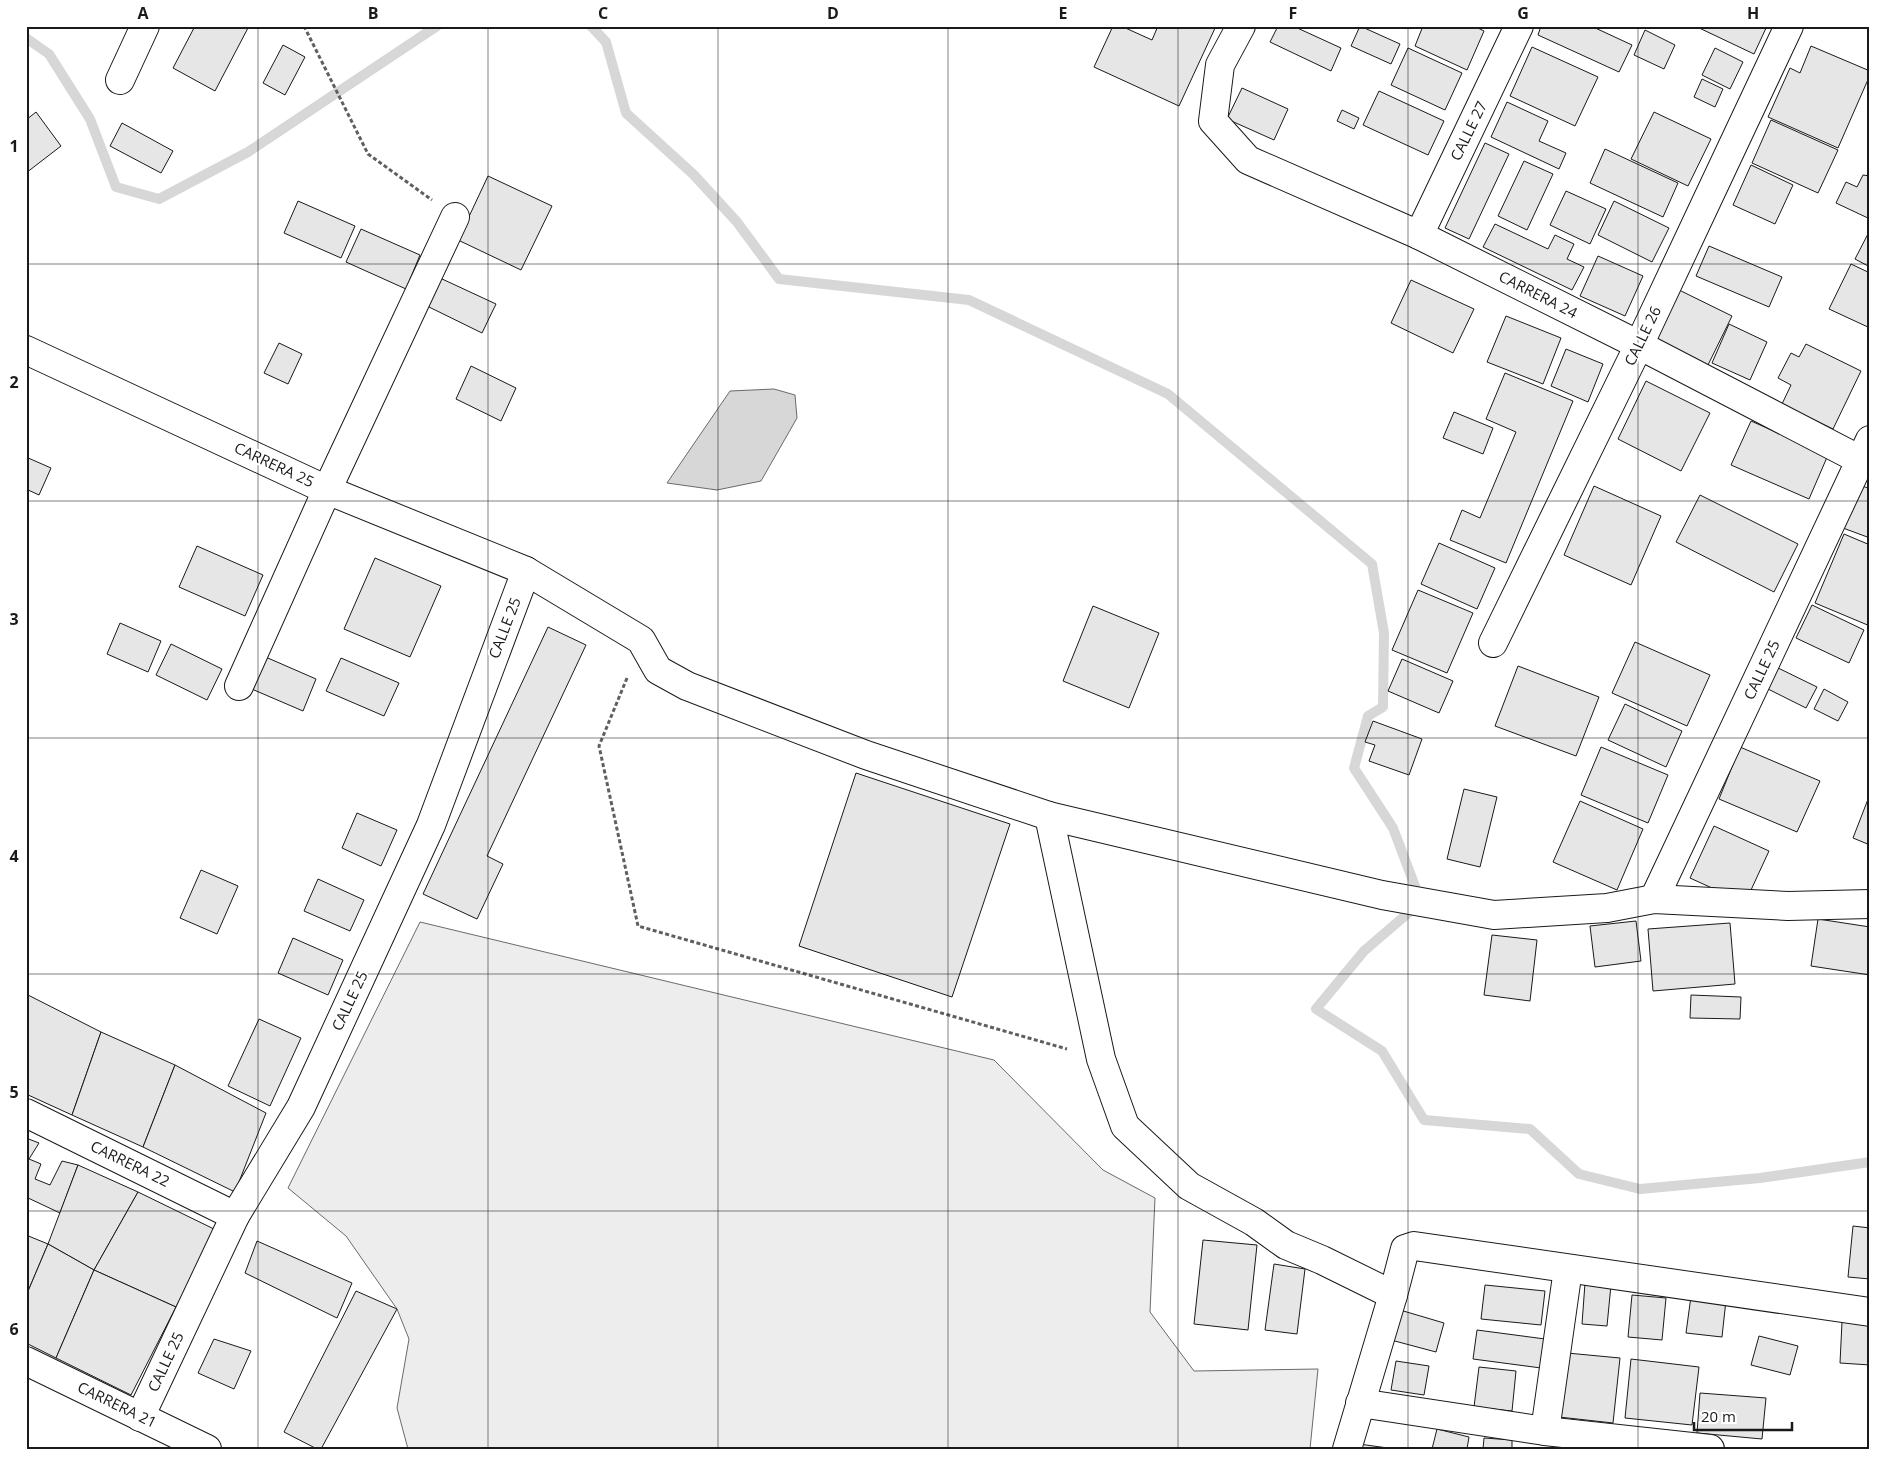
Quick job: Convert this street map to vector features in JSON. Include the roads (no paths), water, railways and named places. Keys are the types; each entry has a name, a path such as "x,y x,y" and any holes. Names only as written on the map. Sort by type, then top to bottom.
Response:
{"street":[{"path":"120,80 145,26"},
{"name":"CARRERA 24","path":"1240,26 1220,65 1212,121 1248,160 1419,235 1639,345 1867,455"},
{"name":"CALLE 27","path":"1419,235 1519,26"},
{"name":"CALLE 26","path":"1493,643 1639,345 1789,26"},
{"path":"238,686 327,490 455,217"},
{"name":"CARRERA 25","path":"26,350 327,490 526,570 641,640 658,670 687,686 866,755 1049,816"},
{"name":"CALLE 25","path":"1654,899 1867,455"},
{"name":"CALLE 25","path":"140,1417 234,1216 301,1107 431,824 526,570"},
{"path":"1394,1295 1322,1260 1286,1245 1254,1222 1188,1186 1125,1126 1102,1058 1049,816 1382,895 1494,915 1607,908 1654,899 1788,906 1870,904"},
{"name":"CARRERA 22","path":"26,1113 234,1216"},
{"path":"1347,1449 1394,1295 1405,1249 1414,1246 1870,1312"},
{"path":"1546,1431 1568,1269"},
{"name":"CARRERA 21","path":"26,1361 207,1449"},
{"path":"1360,1403 1546,1431 1710,1449"}],"waterway":[{"path":"26,38 49,54 90,119 116,187 159,199 248,152 437,26"},
{"path":"591,26 606,42 626,113 694,175 737,222 779,279 969,300 1168,394 1372,564 1384,633 1383,707 1368,716 1354,768 1393,828 1421,902 1364,951 1316,1009 1382,1051 1424,1120 1530,1129 1579,1174 1640,1189 1760,1178 1870,1162"}]}
